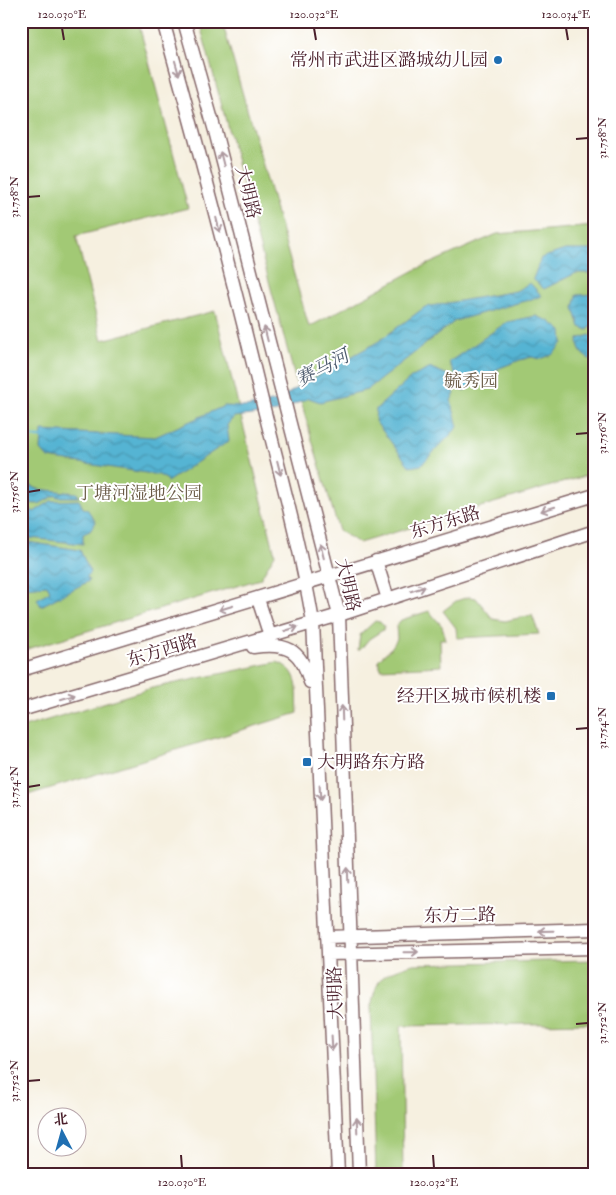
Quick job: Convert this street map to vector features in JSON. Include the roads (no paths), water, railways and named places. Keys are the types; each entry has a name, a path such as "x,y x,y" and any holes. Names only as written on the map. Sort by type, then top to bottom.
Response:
{"main road":[{"name":"大明路","path":"163,21 196,136 259,385 306,583 312,622 338,1174"},
{"name":"大明路","path":"184,21 215,130 339,615 359,1174"},
{"name":"东方东路","path":"306,583 595,495"},
{"path":"312,622 339,615 595,531"},
{"path":"376,561 388,599"},
{"name":"东方西路","path":"21,670 306,583"},
{"path":"258,598 270,636"},
{"name":"东方西路","path":"21,710 312,622"},
{"path":"214,653 275,644 296,653 306,667 316,706"},
{"path":"349,902 354,920 360,927 381,934"},
{"name":"东方二路","path":"327,936 595,929"},
{"name":"东方二路","path":"328,954 595,948"},
{"path":"352,986 360,963 390,953"}],"water":[{"path":"565,250 595,250 595,273 576,273 544,289 533,279 541,258"},
{"path":"530,283 542,296 455,321 367,390 320,402 309,398 277,412 234,417 227,425 229,441 167,482 166,479 159,475 48,458 41,450 42,431 155,437 224,406 246,407 277,401 379,341 425,307 516,291"},
{"path":"595,294 595,319 588,330 580,327 574,308 577,295"},
{"path":"536,316 549,321 562,331 563,343 552,355 540,359 532,357 520,360 497,369 498,371 463,391 449,362 507,322"},
{"path":"590,335 595,339 595,361 584,356 579,347 578,339"},
{"path":"431,368 448,375 455,394 451,400 458,427 421,465 410,467 375,421 376,409 412,377"},
{"path":"21,484 27,484 38,489 77,493 79,497 57,497 56,495 39,504 21,503"},
{"path":"79,500 83,508 87,509 96,522 90,531 83,534 83,544 21,537 21,507 27,507 34,512 51,501"},
{"path":"21,541 80,550 90,572 87,576 89,581 41,606 37,599 50,591 47,585 25,587 21,592"}],"waterway":[{"name":"赛马河","path":"21,437 45,437"}],"place":[{"name":"常州市武进区潞城幼儿园","path":"498,60"},
{"name":"经开区城市候机楼","path":"551,696"},
{"name":"大明路东方路","path":"307,762"}],"park label":[{"name":"毓秀园","path":"471,381"},
{"name":"丁塘河湿地公园","path":"139,493"}]}
